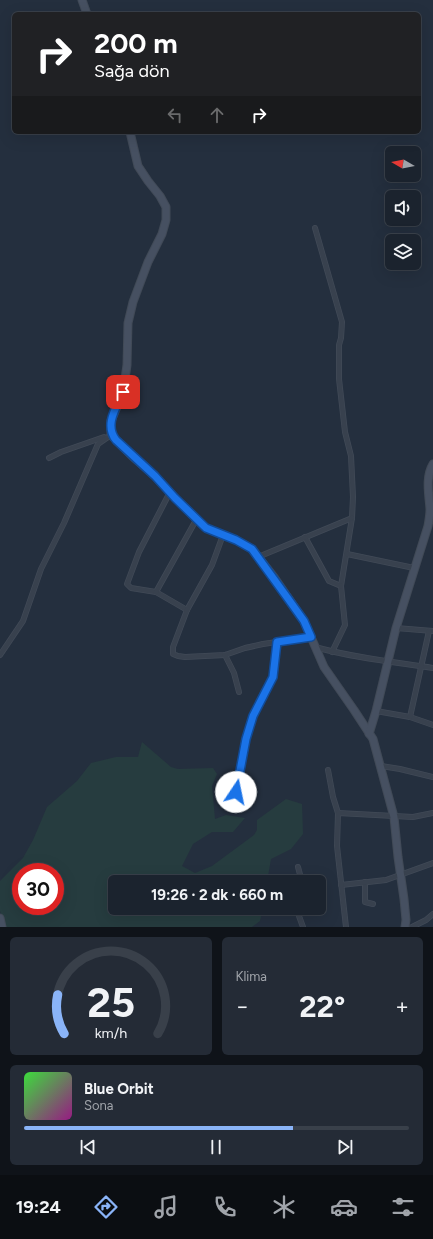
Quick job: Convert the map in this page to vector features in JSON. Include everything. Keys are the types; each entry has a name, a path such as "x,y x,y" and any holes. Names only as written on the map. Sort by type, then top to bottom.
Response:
{"street":[{"path":"82,0 86,12"},
{"path":"130,134 138,166 160,196 166,207 166,220 162,234 148,262 133,302 128,323 127,365 123,392 110,421 112,435 132,456 155,476 196,520 206,528 236,540 252,549 300,616 316,647 324,667 373,739 394,817 404,899 405,927"},
{"path":"315,228 342,322 339,345 339,379 345,432 351,456 353,497 352,518 341,586 345,625 332,652"},
{"path":"49,458 61,452 112,435"},
{"path":"0,655 23,621 41,569 64,523 98,444 112,435"},
{"path":"370,734 396,628 428,526 430,512 428,492 430,470 433,464"},
{"path":"170,492 139,552 127,584 131,588 156,592 187,610"},
{"path":"258,557 352,518"},
{"path":"156,592 196,520"},
{"path":"223,535 212,565 187,610 173,647 172,654 185,657 225,655 245,648 311,637"},
{"path":"305,537 329,581 341,586"},
{"path":"346,554 414,568"},
{"path":"396,628 431,631 421,666 410,718"},
{"path":"241,810 236,792 246,739 253,716 273,677 277,642"},
{"path":"316,647 332,652 387,662 433,668"},
{"path":"225,655 234,673 239,692"},
{"path":"376,711 410,718 433,725"},
{"path":"381,766 433,777"},
{"path":"328,770 333,797 338,813 337,846 346,927"},
{"path":"338,813 394,817 413,817 433,813"},
{"path":"341,885 386,880 433,863"},
{"path":"298,867 300,875"},
{"path":"365,882 365,902 373,904"},
{"path":"412,927 426,920 433,914"},
{"path":"299,915 303,927"},
{"path":"0,918 2,927"}],"green space":[{"path":"142,742 171,767 178,769 213,768 217,774 212,786 215,819 226,815 245,818 233,832 212,832 193,844 182,866 195,873 212,866 254,835 257,830 257,820 286,799 302,804 303,834 291,849 271,859 268,875 108,875 108,915 261,915 260,921 252,927 5,927 0,911 0,881 12,869 12,915 64,915 64,863 18,863 23,858 33,840 47,807 77,781 91,763 116,757 138,757"}],"route":[{"path":"123,392 110,421 112,435 132,456 155,476 196,520 206,528 236,540 252,549 274,577 304,621 311,637 277,642 273,677 253,716 246,739 236,792"}]}
